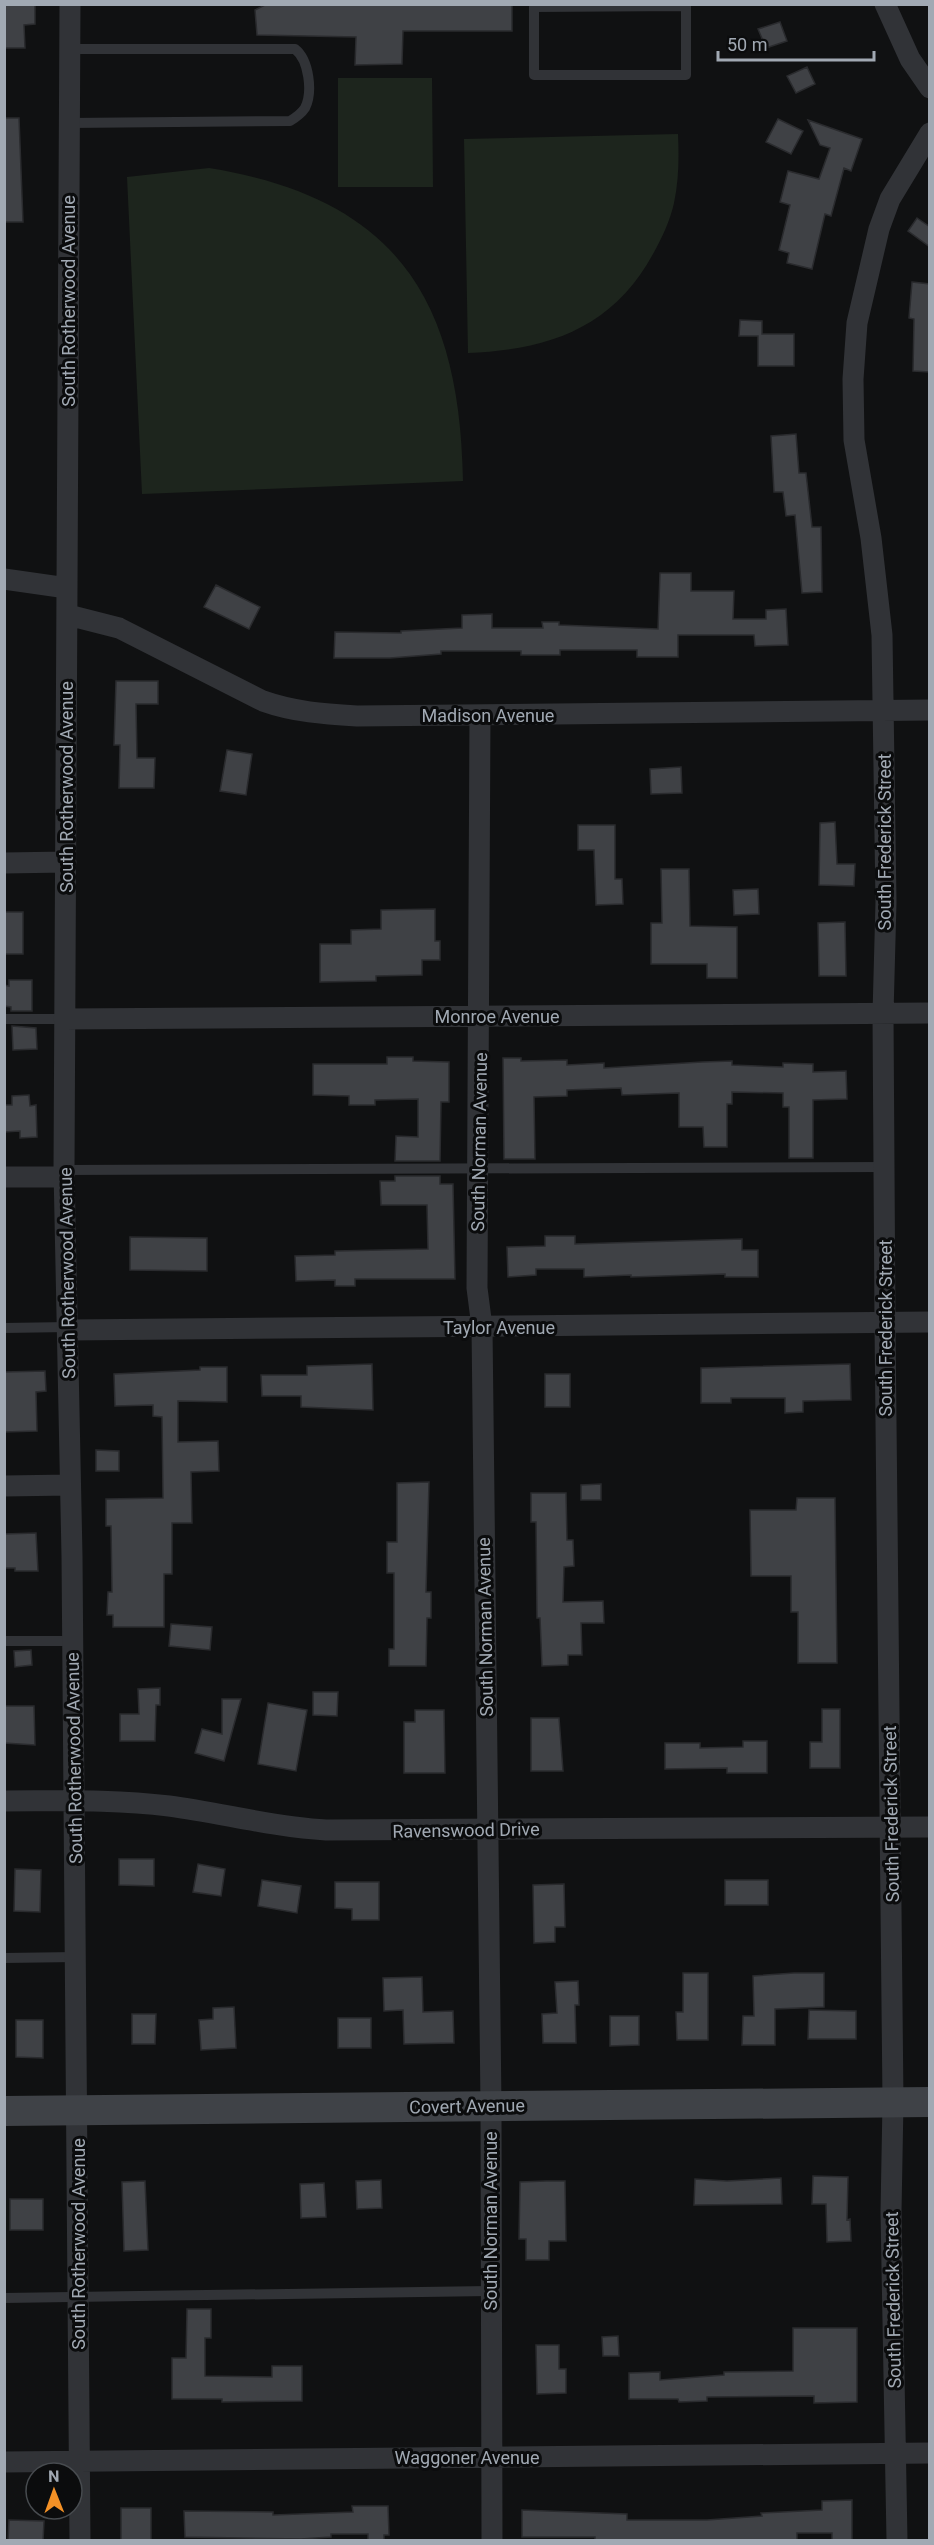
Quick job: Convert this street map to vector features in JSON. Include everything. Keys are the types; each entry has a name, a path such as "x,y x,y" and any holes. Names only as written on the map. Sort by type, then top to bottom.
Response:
{"main road":[{"name":"Covert Avenue","path":"4,2111 930,2102"}],"street":[{"name":"South Rotherwood Avenue","path":"70,4 64,1174 69,1328 73,1641 80,2461"},
{"path":"885,4 910,59 930,88"},
{"name":"South Frederick Street","path":"897,2541 891,2212 893,2102 885,1324 884,711 880,605 854,440 852,411 855,345 867,272 879,229 890,199 930,133"},
{"path":"4,579 67,588"},
{"name":"Madison Avenue","path":"68,615 119,628 225,682 286,709 357,716 930,710"},
{"name":"South Norman Avenue","path":"480,715 477,1288 482,1327 491,2106 492,2541"},
{"path":"4,862 66,862"},
{"name":"Monroe Avenue","path":"64,1019 930,1013"},
{"path":"4,1177 64,1174"},
{"name":"Taylor Avenue","path":"69,1328 482,1327 930,1322"},
{"path":"4,1486 70,1485"},
{"name":"Ravenswood Drive","path":"4,1801 109,1800 170,1806 294,1828 373,1831 930,1827"},
{"name":"Waggoner Avenue","path":"80,2461 930,2453"},
{"name":"Waggoner Avenue","path":"4,2462 24,2462"},
{"name":"South Rotherwood Avenue","path":"80,2521 80,2541"}],"lane":[{"path":"686,5 686,75 534,75 534,7 686,5"},
{"path":"69,49 295,49 303,55 307,64 308,92 306,107 290,122 69,123"},
{"path":"4,1019 64,1019"},
{"path":"64,1174 884,1167"},
{"path":"4,1328 69,1328"},
{"path":"4,1641 73,1641"},
{"path":"4,1958 76,1957"},
{"path":"4,2298 490,2291"}],"shaded area":[{"path":"338,78 432,78 433,187 338,187"},
{"path":"678,134 677,186 668,223 663,236 637,279 618,300 598,317 576,330 551,340 525,347 468,353 464,139"},
{"path":"209,168 273,183 327,204 371,232 405,268 431,310 448,360 459,417 463,481 142,494 127,177"}],"building":[{"path":"4,4 35,4 35,24 24,25 25,48 4,48"},
{"path":"267,4 512,4 512,31 403,31 402,64 355,65 356,37 257,35 255,10"},
{"path":"780,22 787,41 766,48 758,29"},
{"path":"807,67 815,84 796,93 787,76"},
{"path":"4,118 19,118 23,222 4,222"},
{"path":"778,119 803,131 791,154 766,142"},
{"path":"808,120 862,139 851,171 844,168 831,216 825,214 812,269 787,263 789,253 779,250 790,205 780,202 788,171 819,179 830,148 820,145"},
{"path":"917,218 930,227 930,247 908,231"},
{"path":"912,282 930,284 930,372 913,371 914,319 909,318"},
{"path":"740,320 762,321 762,334 794,334 794,366 758,366 758,336 739,336"},
{"path":"796,434 799,473 806,473 812,527 821,527 822,592 802,593 795,515 786,516 783,492 774,492 771,436"},
{"path":"660,573 691,573 691,591 734,591 733,619 766,619 766,610 786,609 788,645 755,646 754,635 678,635 678,657 637,657 637,650 560,650 560,655 521,655 521,651 441,651 441,654 390,658 334,658 335,632 401,633 401,631 462,628 462,615 492,614 492,628 543,628 542,622 559,622 559,625 658,629"},
{"path":"216,585 260,607 249,629 204,607"},
{"path":"116,681 158,681 158,704 136,704 137,758 155,758 154,788 119,788 120,745 114,745"},
{"path":"227,750 252,754 246,795 220,791"},
{"path":"681,767 682,793 651,794 650,769"},
{"path":"835,822 837,864 855,864 854,886 819,885 820,823"},
{"path":"578,825 615,825 615,879 622,879 623,904 596,905 594,850 578,850"},
{"path":"661,869 689,869 690,926 737,927 737,978 707,978 707,964 651,964 651,923 662,923"},
{"path":"758,889 759,914 734,915 733,890"},
{"path":"435,909 435,941 440,941 440,960 422,960 422,975 376,976 376,981 320,982 320,944 351,944 351,930 381,929 381,910"},
{"path":"4,912 23,912 23,954 4,954"},
{"path":"845,922 846,976 819,976 818,923"},
{"path":"9,980 32,980 32,1011 11,1011 11,1007 4,1006 4,985 9,986"},
{"path":"12,1026 36,1028 37,1049 13,1050"},
{"path":"387,1057 413,1057 413,1061 449,1062 449,1102 441,1102 440,1161 395,1161 396,1136 418,1137 418,1099 375,1100 375,1105 349,1105 349,1096 313,1095 313,1064 387,1064"},
{"path":"503,1058 521,1058 521,1061 567,1060 567,1065 604,1063 604,1068 732,1061 732,1065 783,1067 783,1063 813,1064 813,1072 846,1071 847,1099 813,1100 813,1158 789,1158 789,1107 783,1107 783,1093 732,1092 732,1104 727,1104 727,1147 704,1147 703,1127 679,1127 679,1093 622,1095 621,1088 567,1090 567,1096 534,1097 535,1159 504,1159"},
{"path":"29,1095 30,1106 36,1105 37,1137 20,1138 20,1131 4,1132 4,1105 12,1105 12,1096"},
{"path":"395,1176 440,1176 440,1184 453,1184 455,1279 355,1279 355,1286 335,1286 335,1280 296,1281 295,1256 335,1255 335,1251 428,1249 427,1205 381,1205 380,1181 395,1181"},
{"path":"545,1236 575,1236 575,1244 742,1239 742,1250 758,1250 758,1277 725,1277 725,1274 584,1277 584,1269 536,1269 536,1275 508,1277 507,1247 545,1246"},
{"path":"130,1237 207,1238 207,1271 130,1270"},
{"path":"372,1364 373,1410 301,1407 301,1396 262,1396 261,1375 307,1375 307,1366"},
{"path":"850,1364 851,1400 803,1401 803,1412 785,1413 785,1398 731,1398 731,1403 701,1403 701,1368"},
{"path":"200,1367 227,1367 227,1402 178,1401 178,1442 218,1441 219,1471 191,1472 192,1523 172,1523 172,1574 164,1574 164,1627 113,1627 113,1615 107,1615 108,1592 112,1592 111,1526 106,1526 106,1499 163,1498 162,1417 153,1416 153,1405 115,1406 114,1374 200,1370"},
{"path":"45,1371 46,1391 36,1392 37,1431 4,1432 4,1372"},
{"path":"545,1374 570,1374 570,1407 545,1407"},
{"path":"96,1450 119,1451 119,1471 96,1471"},
{"path":"429,1482 426,1592 431,1592 431,1618 427,1618 426,1666 389,1666 389,1649 394,1649 394,1573 387,1573 387,1542 397,1542 397,1483"},
{"path":"601,1484 601,1500 581,1500 581,1485"},
{"path":"531,1493 566,1493 567,1540 573,1540 574,1566 564,1567 563,1602 603,1601 604,1623 581,1623 582,1655 568,1655 568,1665 542,1666 540,1618 537,1618 536,1522 531,1522"},
{"path":"797,1498 835,1498 837,1663 798,1663 798,1612 791,1612 791,1576 751,1576 750,1510 796,1510"},
{"path":"36,1533 38,1571 15,1571 15,1568 4,1568 4,1534"},
{"path":"171,1624 212,1627 210,1650 169,1646"},
{"path":"31,1650 32,1665 15,1667 14,1651"},
{"path":"160,1688 160,1705 156,1705 155,1741 120,1741 120,1714 139,1714 138,1689"},
{"path":"313,1692 338,1692 337,1716 313,1715"},
{"path":"222,1699 241,1699 224,1761 195,1753 202,1729 222,1734"},
{"path":"268,1703 307,1710 296,1771 258,1764"},
{"path":"4,1706 34,1706 35,1745 4,1743"},
{"path":"822,1709 840,1709 840,1768 810,1768 810,1742 822,1742"},
{"path":"415,1710 444,1710 445,1773 404,1773 404,1722 415,1722"},
{"path":"531,1718 559,1718 563,1771 531,1771"},
{"path":"743,1741 767,1741 767,1773 727,1773 727,1768 665,1769 665,1743 700,1743 700,1748 743,1747"},
{"path":"119,1859 154,1859 154,1886 119,1885"},
{"path":"198,1864 225,1869 221,1896 193,1892"},
{"path":"15,1869 41,1870 40,1912 14,1911"},
{"path":"262,1880 301,1886 297,1913 258,1906"},
{"path":"725,1880 768,1880 768,1905 725,1905"},
{"path":"335,1882 379,1882 379,1920 352,1920 352,1909 335,1908"},
{"path":"564,1884 565,1927 555,1927 555,1942 534,1943 533,1885"},
{"path":"683,1973 708,1973 708,2040 677,2040 676,2012 683,2012"},
{"path":"824,1973 824,2007 775,2009 775,2045 742,2045 743,2016 754,2016 753,1976"},
{"path":"422,1977 423,2012 453,2011 454,2043 404,2044 403,2010 384,2011 383,1978"},
{"path":"578,1981 579,2005 575,2005 576,2043 543,2043 542,2014 557,2013 555,1982"},
{"path":"234,2007 236,2048 201,2050 199,2020 213,2019 213,2008"},
{"path":"809,2010 856,2011 856,2039 808,2039"},
{"path":"132,2014 156,2014 155,2044 132,2044"},
{"path":"610,2016 639,2016 639,2045 610,2046"},
{"path":"338,2018 371,2018 371,2048 338,2048"},
{"path":"16,2020 43,2020 43,2058 16,2057"},
{"path":"813,2176 848,2177 847,2220 850,2219 851,2241 827,2242 826,2204 812,2204"},
{"path":"781,2178 782,2204 694,2205 695,2179 727,2181"},
{"path":"381,2180 382,2208 357,2209 356,2181"},
{"path":"145,2181 148,2250 124,2251 122,2182"},
{"path":"565,2181 566,2241 549,2241 549,2260 526,2260 526,2239 519,2239 520,2182"},
{"path":"324,2183 326,2217 301,2218 300,2184"},
{"path":"10,2199 43,2199 43,2230 10,2230"},
{"path":"187,2309 211,2309 211,2338 205,2338 205,2376 272,2377 272,2366 302,2366 302,2401 222,2402 222,2399 172,2399 172,2358 186,2358"},
{"path":"793,2328 857,2328 857,2402 814,2403 814,2396 707,2397 707,2401 679,2402 678,2399 629,2399 629,2373 660,2372 660,2380 724,2375 724,2372 793,2371"},
{"path":"618,2336 619,2356 603,2356 602,2337"},
{"path":"536,2345 559,2345 559,2369 566,2369 566,2393 537,2394"},
{"path":"852,2500 852,2541 832,2541 832,2533 797,2533 797,2541 595,2540 595,2537 522,2537 522,2510 627,2514 627,2520 707,2520 762,2516 761,2513 822,2510 822,2501"},
{"path":"352,2506 388,2506 389,2535 384,2535 384,2541 368,2541 368,2534 331,2534 331,2537 301,2539 185,2537 184,2511 273,2512 273,2515 353,2512"},
{"path":"121,2508 151,2508 151,2541 121,2541"},
{"path":"9,2520 44,2521 43,2541 8,2541"}]}
